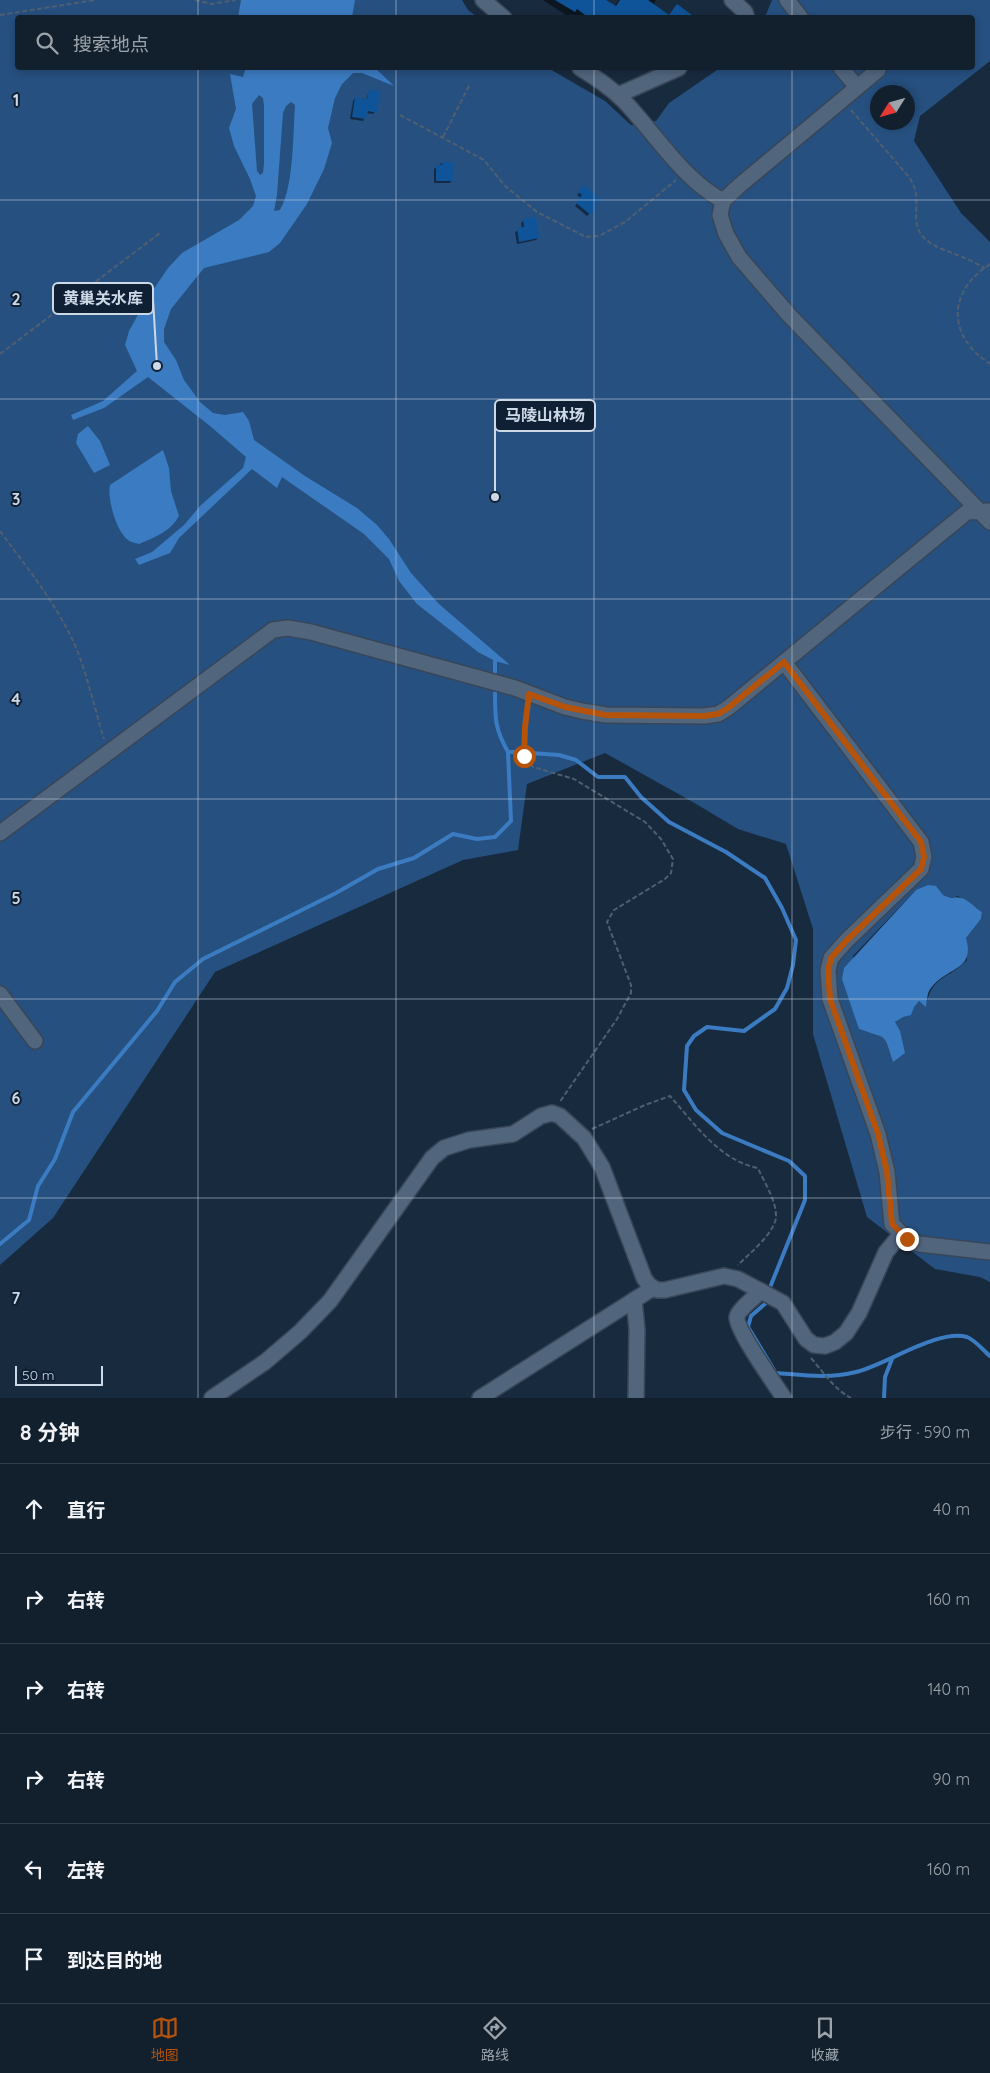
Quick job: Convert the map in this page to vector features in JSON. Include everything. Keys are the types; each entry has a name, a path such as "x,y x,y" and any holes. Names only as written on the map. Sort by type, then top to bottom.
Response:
{"street":[{"path":"483,0 500,15"},
{"path":"732,0 746,15"},
{"path":"787,0 799,15"},
{"path":"583,70 618,95 685,172 707,192 723,201"},
{"path":"618,95 674,70"},
{"path":"842,70 853,90"},
{"path":"878,70 723,201 720,215 726,234 740,258 789,315 984,511 990,522"},
{"path":"0,833 274,630 288,628 321,634 529,694 565,707 606,715 704,716 718,714 728,708 967,512 984,511"},
{"path":"784,662 921,842 924,857 921,869 846,941 831,958 828,970 830,999 878,1134 887,1172 892,1224 901,1234 918,1244 990,1252"},
{"path":"0,994 35,1041"},
{"path":"212,1398 265,1362 300,1332 330,1301 432,1158 444,1148 469,1140 513,1134 541,1116 552,1113 560,1116 581,1135 602,1167 644,1278 653,1288 665,1290 709,1278 724,1276 738,1279 783,1304 806,1339 814,1346 825,1346 836,1342 846,1333 859,1313 886,1252 901,1234"},
{"path":"480,1398 653,1288"},
{"path":"761,1291 738,1313 736,1318 744,1337 784,1398"},
{"path":"634,1300 637,1329 636,1398"}],"path":[{"path":"0,15 95,0"},
{"path":"195,0 211,4 236,0"},
{"path":"443,137 470,84"},
{"path":"853,90 851,110 909,177 914,186 917,193 916,224 924,240 933,246 963,257 985,268"},
{"path":"400,115 484,160 505,186 537,212 586,237 599,236 625,222 685,172"},
{"path":"0,354 160,233"},
{"path":"990,264 976,273 965,287 958,304 958,322 964,339 975,354 990,364"},
{"path":"0,532 52,602 78,651 108,753"},
{"path":"529,694 524,756 533,767 574,779 645,822 661,839 673,859 670,873 665,879 614,910 609,916 607,922 629,978 632,993 617,1019 552,1113"},
{"path":"581,1135 670,1096 712,1142 750,1166 758,1168 774,1205 776,1217 772,1228 763,1241 738,1264 729,1277"},
{"path":"822,1371 842,1393 852,1398"}],"shaded area":[{"path":"0,0 462,0 468,10 474,15 15,15 15,70 551,70 605,101 631,125 656,121 669,103 717,70 975,70 975,15 766,15 772,0 990,0 990,61 920,116 914,141 961,213 990,242 990,1282 980,1277 935,1269 867,1217 813,1034 813,929 786,844 738,829 605,753 527,784 518,850 463,860 215,972 53,1218 0,1265","holes":["916,890 951,898 958,896 982,912 981,919 966,938 967,960 937,982 929,995 926,1006 919,1001 895,1022 893,1062 888,1045 883,1038 859,1029 853,956"]},
{"path":"241,0 355,0 352,15 238,15"},
{"path":"245,70 377,70 394,86 362,73 353,73 342,84 335,98 328,128 332,143 324,169 307,204 280,243 269,252 204,268 171,309 164,329 164,342 176,360 184,380 200,402 213,413 225,415 243,412 249,421 254,440 305,476 357,508 377,525 389,539 411,573 439,604 510,665 495,661 478,652 417,604 399,581 389,559 364,534 282,477 277,488 252,469 179,538 170,553 139,565 135,559 152,552 184,525 200,506 243,468 246,457 148,377 104,408 73,420 71,415 103,401 137,371 125,345 129,331 145,302 168,268 182,253 239,220 253,206 256,196 234,146 229,128 236,109 230,74 243,77","holes":["259,95 263,98 264,164 263,173 260,175 257,171 252,104","291,102 295,105 288,187 280,210 274,211 277,195 283,113 286,106"]},
{"path":"88,426 100,441 110,465 94,473 76,443 78,434"},
{"path":"163,450 169,468 171,491 179,516 167,530 139,544 132,542 124,536 116,522 110,498 110,485"},
{"path":"928,885 936,886 943,895 968,901 982,912 981,919 966,938 967,958 963,964 935,983 928,993 926,1007 919,1001 911,1015 895,1022 900,1031 905,1053 893,1062 888,1045 883,1038 859,1029 842,979 844,968 916,890"}],"building":[{"path":"555,0 606,0 616,6 620,0 648,0 669,15 585,15 577,9 575,12"},
{"path":"677,4 692,15 669,15"},
{"path":"369,89 380,91 377,113 368,111 366,119 352,117 355,97 367,99"},
{"path":"442,162 453,162 453,181 436,181 436,165 442,165"},
{"path":"584,185 600,199 595,206 597,208 591,215 576,203 582,195 578,192"},
{"path":"536,217 539,238 519,242 517,228 524,227 523,219"}],"waterway":[{"path":"495,661 495,672"},
{"path":"495,693 496,717 500,737 508,752 518,752"},
{"path":"0,1244 29,1220 38,1186 55,1159 73,1112 157,1011 175,982 203,959 336,893 378,869 414,858 453,834 477,839 495,837 511,821 508,752"},
{"path":"530,753 559,755 576,760 598,777 625,777 641,797 669,822 726,852 765,878 782,908 796,940 793,965 787,988 775,1009 744,1031 707,1027 694,1036 687,1046 684,1090 696,1110 722,1133 789,1161 805,1176 805,1200 771,1285"},
{"path":"766,1303 751,1316 748,1327 774,1370"},
{"path":"776,1373 826,1376 856,1372 927,1343 955,1336 970,1338 990,1356"},
{"path":"884,1398 885,1377 892,1359"}],"place":[{"name":"黄巢关水库","path":"157,366"},
{"name":"马陵山林场","path":"495,497"}],"route":[{"path":"524,756 529,694 565,707 606,715 704,716 718,714 728,708 784,662 921,842 924,857 921,869 846,941 831,958 828,970 830,999 878,1134 887,1172 892,1224 907,1239"}]}
